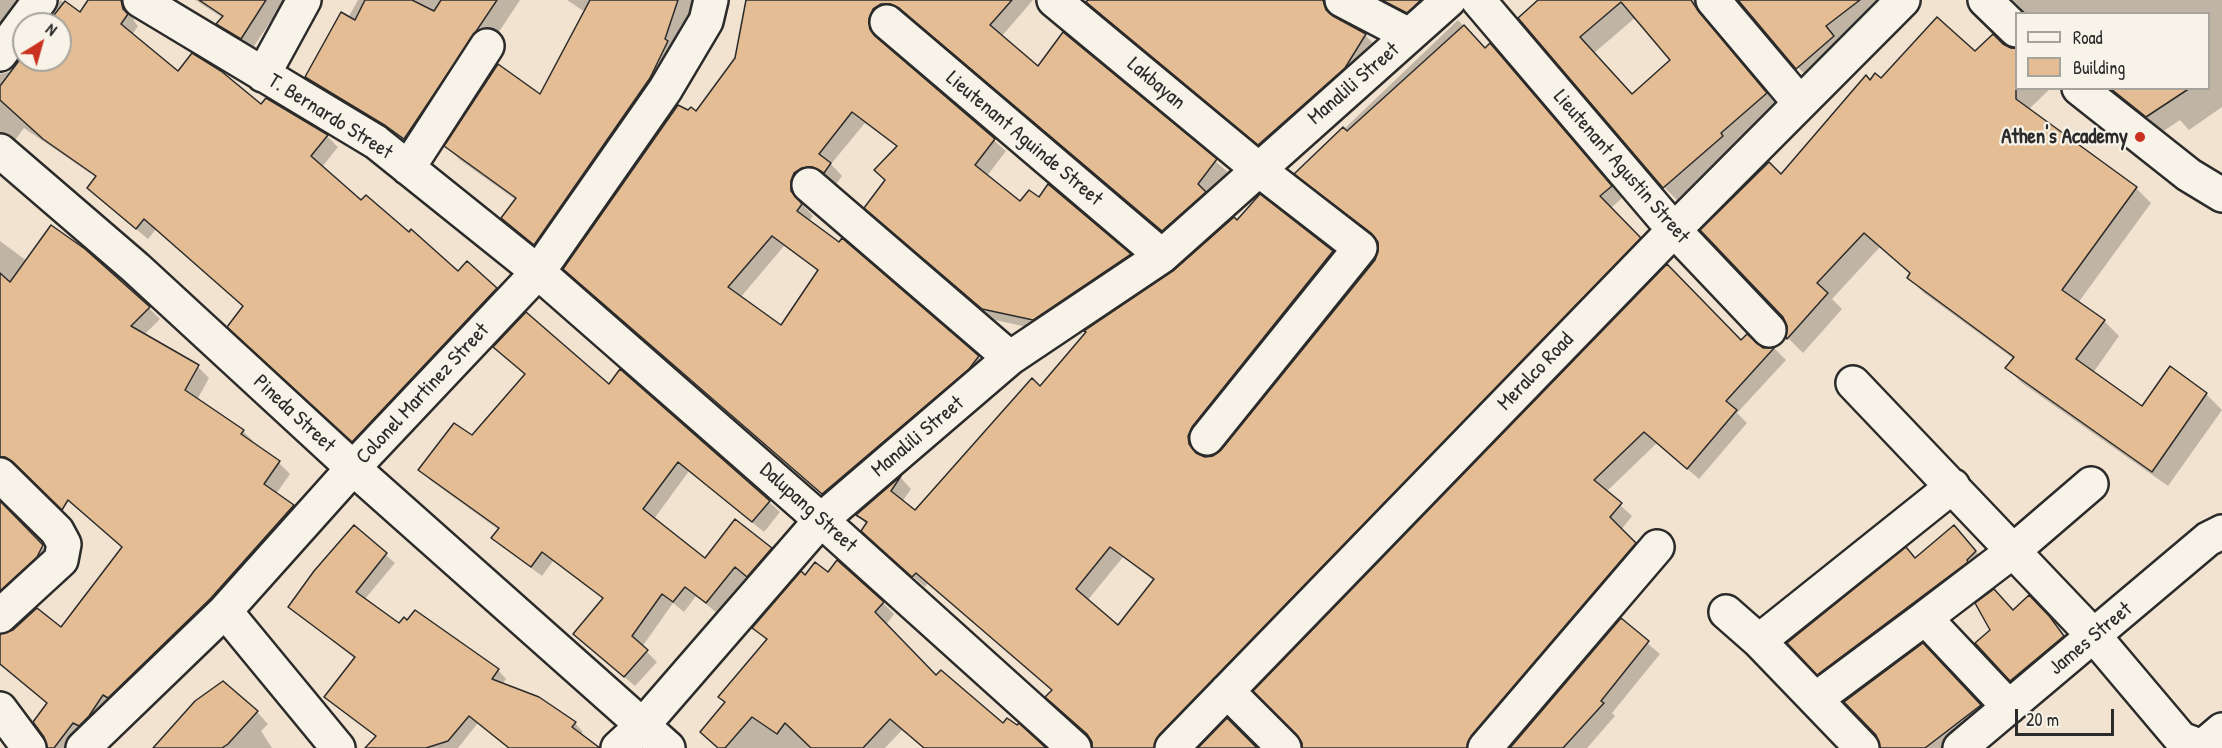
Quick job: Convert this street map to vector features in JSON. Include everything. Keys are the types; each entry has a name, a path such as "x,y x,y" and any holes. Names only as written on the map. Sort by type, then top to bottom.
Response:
{"street":[{"path":"0,54 40,0"},
{"name":"T. Bernardo Street","path":"140,0 376,142 538,272"},
{"path":"263,75 304,0"},
{"name":"Colonel Martinez Street","path":"83,748 225,611 353,468 538,272 665,90 706,21 711,0"},
{"name":"Lakbayan","path":"1054,0 1258,169"},
{"path":"1342,0 1409,36"},
{"name":"Manalili Street","path":"618,748 643,725 821,520 1010,358 1162,256 1449,0"},
{"name":"Lieutenant Agustin Street","path":"1478,0 1674,230 1769,330"},
{"path":"1713,0 1800,103"},
{"name":"Meralco Road","path":"1172,748 1674,230 1903,0"},
{"path":"1985,0 2015,29"},
{"name":"Lieutenant Aguinde Street","path":"887,22 1162,256"},
{"path":"408,168 487,46"},
{"path":"2082,90 2189,176 2222,195"},
{"name":"Pineda Street","path":"0,151 136,268 353,468 668,748"},
{"path":"1207,438 1360,248 1258,169"},
{"path":"809,185 1010,358"},
{"name":"Dalupang Street","path":"538,272 821,520 1074,748"},
{"path":"1853,383 2094,636 2176,744 2202,747 2222,730"},
{"path":"0,475 57,531 64,544 61,560 0,616"},
{"path":"1816,699 2013,551 2091,484"},
{"path":"1759,641 1953,486"},
{"name":"James Street","path":"1960,748 2208,539 2222,532"},
{"path":"1485,748 1657,547"},
{"path":"225,611 338,748"},
{"path":"1726,612 1759,641 1862,748"},
{"path":"1925,618 2009,707"},
{"path":"1227,691 1284,748"},
{"path":"0,709 29,748"}],"building":[{"path":"88,0 121,0 123,9 128,14 121,24 178,71 192,53 221,71 261,104 266,98 328,135 311,156 361,200 366,195 409,232 411,229 458,271 467,261 497,288 352,442 227,327 243,306 144,219 136,229 87,188 96,176 43,139 0,100 0,86 12,70 12,72 72,72 72,12 56,12 65,1 80,12"},
{"path":"199,0 266,0 241,39 216,24 223,16"},
{"path":"365,0 412,0 434,11 441,0 497,0 404,139 305,77 341,12 355,20"},
{"path":"590,0 678,0 665,39 668,41 650,78 534,245 501,218 516,198 444,146 498,64 540,94"},
{"path":"746,0 1012,0 990,25 1038,66 1063,32 1217,159 1198,184 1206,192 1162,231 899,8 890,4 881,4 873,9 869,19 870,29 875,36 995,139 975,165 1020,201 1029,190 1039,197 1048,184 1131,254 1033,320 982,309 864,208 885,180 874,170 897,146 852,112 819,154 831,163 824,173 812,167 802,168 794,173 791,191 802,204 797,211 839,242 842,238 979,356 969,369 822,494 563,269 678,105 688,110 691,107 696,111 735,58","holes":["772,236 818,270 781,325 728,287"]},
{"path":"1088,0 1323,0 1326,10 1333,16 1366,34 1345,68 1258,145 1086,2"},
{"path":"1382,0 1421,0 1407,13"},
{"path":"1538,0 1691,0 1767,93 1721,133 1723,136 1663,188 1518,18","holes":["1621,2 1670,60 1632,94 1580,37"]},
{"path":"1738,0 1860,0 1826,26 1834,36 1796,69"},
{"path":"1937,17 1975,51 1993,34 2003,44 2015,48 2016,99 2137,187 2062,290 2105,320 2076,359 2142,406 2170,366 2207,393 2152,472 2005,368 2014,357 1907,278 1910,273 1864,233 1817,283 1828,293 1787,339 1787,326 1783,317 1700,230 1769,162 1781,174 1866,75 1870,80 1875,73 1881,78"},
{"path":"1464,25 1485,48 1490,43 1612,186 1600,196 1641,238 1159,735 1154,748 1092,748 1092,742 1087,734 1045,697 1052,690 916,573 912,577 861,531 867,522 856,515 901,476 891,491 915,510 1032,378 1040,386 1086,332 1084,331 1173,271 1234,217 1237,220 1260,194 1333,251 1192,427 1188,436 1189,444 1196,453 1205,457 1213,456 1221,450 1375,260 1378,242 1371,233 1294,174 1343,127 1347,131","holes":["1110,547 1154,579 1118,625 1076,589"]},
{"path":"2112,90 2187,90 2146,117"},
{"path":"51,225 85,249 150,307 131,326 199,365 185,390 244,430 241,434 280,461 264,484 294,505 211,598 108,698 103,695 79,726 73,723 54,748 47,748 44,737 33,722 47,703 0,664 0,634 13,630 37,608 61,627 122,547 68,500 62,510 13,462 0,457 0,273 10,282"},
{"path":"1667,264 1741,340 1747,334 1763,348 1775,347 1726,401 1737,410 1687,469 1644,432 1594,480 1622,503 1610,517 1636,543 1471,736 1467,748 1302,748 1297,735 1253,691"},
{"path":"526,312 609,384 620,369 770,501 752,522 678,462 643,509 705,558 735,519 772,548 747,577 735,567 706,603 685,587 673,602 662,594 632,636 648,650 624,677 573,634 603,598 542,552 531,567 491,538 499,528 418,470 454,423 472,435 525,374 493,347"},
{"path":"0,501 43,545 37,557 0,591"},
{"path":"354,525 387,553 356,592 399,623 404,617 407,620 415,610 499,669 492,679 539,697 576,722 572,727 600,748 509,748 469,716 448,741 426,748 365,748 376,736 324,697 355,657 288,607 314,571"},
{"path":"1954,525 1976,551 1967,560 1968,562 1817,675 1787,643 1906,547 1915,558"},
{"path":"837,560 884,602 875,612 936,675 941,670 1003,723 1007,718 1017,725 1019,723 1046,748 924,748 890,719 863,748 811,748 785,723 777,734 752,717 725,748 718,748 700,732 725,702 718,697 767,639 752,628 801,571 805,575 815,562 828,572"},
{"path":"1994,589 2013,610 2029,595 2064,636 2010,681 1975,643 1990,630 1975,603"},
{"path":"1621,618 1649,641 1601,701 1604,703 1563,748 1510,748"},
{"path":"1923,643 1981,705 1925,748 1880,748 1876,735 1844,702"},
{"path":"223,681 258,711 228,744 222,748 153,748 195,701"},
{"path":"1227,718 1257,748 1198,748"}],"place":[{"name":"Athen's Academy","path":"2140,137"}]}
